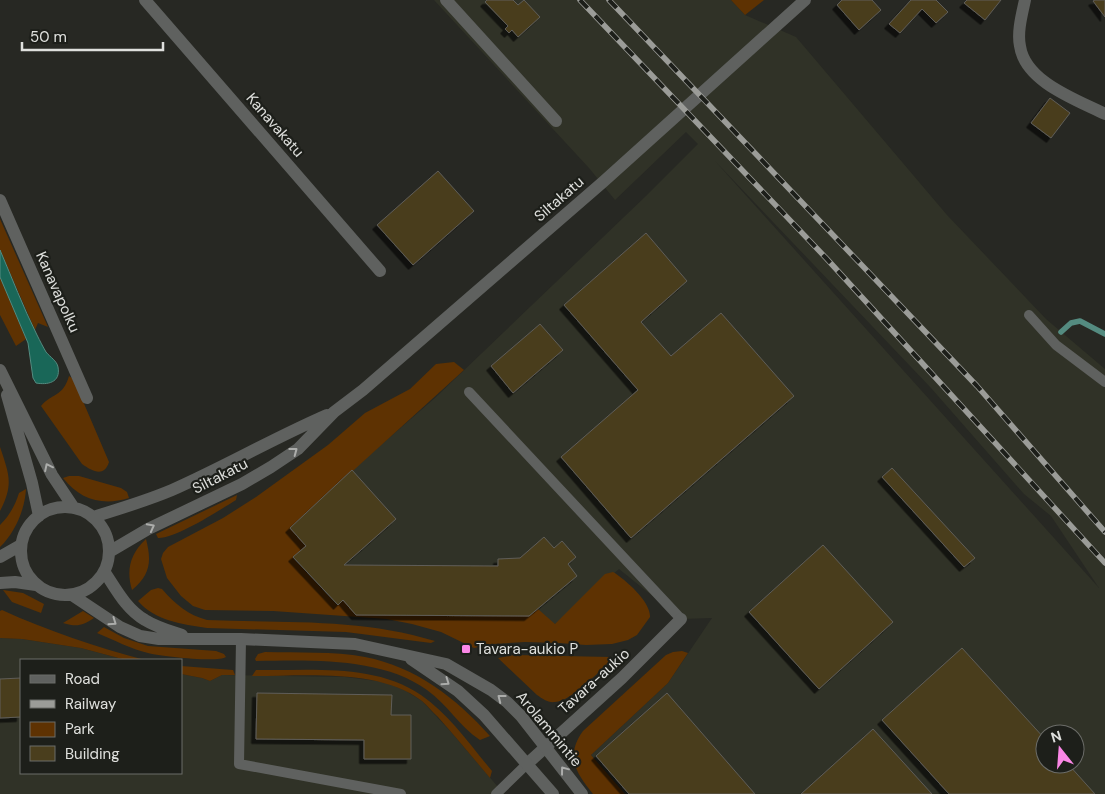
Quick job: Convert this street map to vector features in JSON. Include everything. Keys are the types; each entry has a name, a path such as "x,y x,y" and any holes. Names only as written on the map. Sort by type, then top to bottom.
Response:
{"street":[{"name":"Kanavakatu","path":"145,0 380,271"},
{"path":"446,0 556,121"},
{"path":"1025,0 1019,43 1024,58 1032,71 1063,93 1105,114"},
{"name":"Siltakatu","path":"109,552 148,529 242,484 298,449 334,412 363,390 603,182 803,2"},
{"name":"Kanavapolku","path":"0,200 87,398"},
{"path":"2,375 52,475 74,508"},
{"path":"2,375 32,483 39,516"},
{"name":"Siltakatu","path":"92,517 136,504 171,490 334,412"},
{"path":"62,507 74,508 92,517 102,526 107,538 109,552 104,571 96,582 85,590 72,595 59,595 47,592 36,585 29,577 21,557 21,545 27,529 39,516 50,510 62,507"},
{"path":"0,557 21,545"},
{"name":"Arolammintie","path":"104,571 125,602 135,613 156,626 192,638"},
{"path":"0,583 15,582 36,585"},
{"name":"Arolammintie","path":"72,595 129,632 159,639 241,639 355,644 446,664 491,690 521,716 582,794"},
{"name":"Tavara-aukio","path":"527,764 622,678 681,619"},
{"name":"Arolammintie","path":"405,655 458,690 484,715 553,794"}],"lane":[{"path":"1028,315 1056,345 1105,382"},
{"path":"469,392 681,619"},
{"path":"241,639 240,764 401,794"},
{"path":"496,794 527,764"}],"shaded area":[{"path":"434,0 731,0 745,15 796,37 947,215 1046,319 1105,369 1105,794 625,794 591,755 668,683 712,618 681,619 619,569 555,624 356,615 338,605 293,557 290,528 352,470 435,398 698,144 686,132 615,200 589,168","holes":["715,161 931,388 1024,494 1051,516 1099,588"]},
{"path":"0,250 37,335 46,352 57,365 57,377 52,382 36,383 33,378 28,343 0,277"},
{"path":"0,638 22,639 81,648 122,659 20,659 20,774 182,774 182,674 210,681 222,675 345,677 385,682 406,691 422,701 504,794 0,794"}],"green space":[{"path":"731,0 764,0 745,15"},
{"path":"0,219 48,327 38,323 35,330 0,250"},
{"path":"0,277 26,339 16,346 0,315"},
{"path":"454,362 464,370 290,528 306,546 293,558 337,605 343,600 357,615 529,616 538,609 555,624 605,574 613,572 637,592 649,611 650,617 637,635 628,640 612,644 586,645 525,642 493,644 474,648 441,632 387,619 273,611 205,610 193,606 181,596 167,578 161,559 168,547 223,518 256,497 328,445 365,413 410,389 436,364"},
{"path":"69,376 79,392 109,462 107,467 101,472 94,471 82,464 41,406 64,388"},
{"path":"0,447 8,472 9,486 0,511"},
{"path":"79,476 121,488 127,492 129,498 101,501 84,496 70,486 63,478"},
{"path":"26,489 24,505 18,520 10,535 0,547 0,525 11,511 19,493"},
{"path":"237,495 236,500 197,523 175,534 158,538 156,534"},
{"path":"146,539 149,555 148,568 143,579 132,590 129,576 131,563 136,550"},
{"path":"162,589 188,612 207,620 351,625 379,628 435,641 431,643 346,632 207,628 188,625 152,613 138,601 151,590"},
{"path":"3,590 23,593 44,604 41,613 12,602"},
{"path":"2,610 72,638 141,659 122,659 81,648 22,639 0,638 0,611"},
{"path":"83,611 94,618 79,625 63,623"},
{"path":"104,627 124,638 148,646 216,651 224,654 226,657 221,659 201,659 148,653 97,633"},
{"path":"682,651 688,653 668,683 591,755 625,794 593,794 582,779 575,764 575,748 583,731 666,655"},
{"path":"265,652 353,655 401,668 418,676 449,697 490,736 480,740 466,729 427,690 409,679 389,671 367,666 322,661 256,661 255,659 258,654"},
{"path":"514,655 610,657 612,660 569,697 552,702 537,695 498,658"},
{"path":"182,666 233,670 235,675 222,675 210,681 182,674"},
{"path":"256,670 320,670 362,673 403,685 421,695 441,711 492,771 490,778 438,717 422,701 405,690 385,683 340,676 252,676"}],"building":[{"path":"487,0 513,0 518,5 524,0 540,17 518,37 512,30 509,33 505,29 508,26 485,2"},
{"path":"842,0 872,0 881,10 859,30 837,5"},
{"path":"911,0 936,0 948,12 936,23 922,9 900,33 889,24"},
{"path":"967,0 1001,0 985,20 964,3"},
{"path":"1105,0 1105,17 1093,1"},
{"path":"1050,98 1070,113 1051,138 1031,123"},
{"path":"438,171 474,211 413,265 377,225"},
{"path":"646,233 687,281 641,322 671,356 721,313 794,396 631,538 561,457 638,390 564,305"},
{"path":"540,324 563,350 513,393 491,366"},
{"path":"892,468 975,558 964,567 882,477"},
{"path":"352,470 396,519 344,565 498,566 498,559 520,558 544,537 554,548 562,541 576,557 568,564 577,576 529,616 356,615 343,600 338,605 293,557 306,546 290,528"},
{"path":"823,545 893,622 819,689 749,612"},
{"path":"962,648 1035,728 1035,774 1077,774 1095,794 949,794 882,720"},
{"path":"20,678 20,717 0,718 0,679"},
{"path":"257,693 392,695 391,715 411,715 411,759 364,759 364,740 256,739"},
{"path":"667,693 755,794 629,794 596,756"},
{"path":"873,729 932,794 801,794"}],"waterway":[{"path":"1061,332 1071,323 1080,321 1105,334"}],"railway":[{"path":"580,0 826,258 1105,563"},
{"path":"609,0 977,386 1105,532"}],"place":[{"name":"Tavara-aukio P","path":"466,649"}]}
